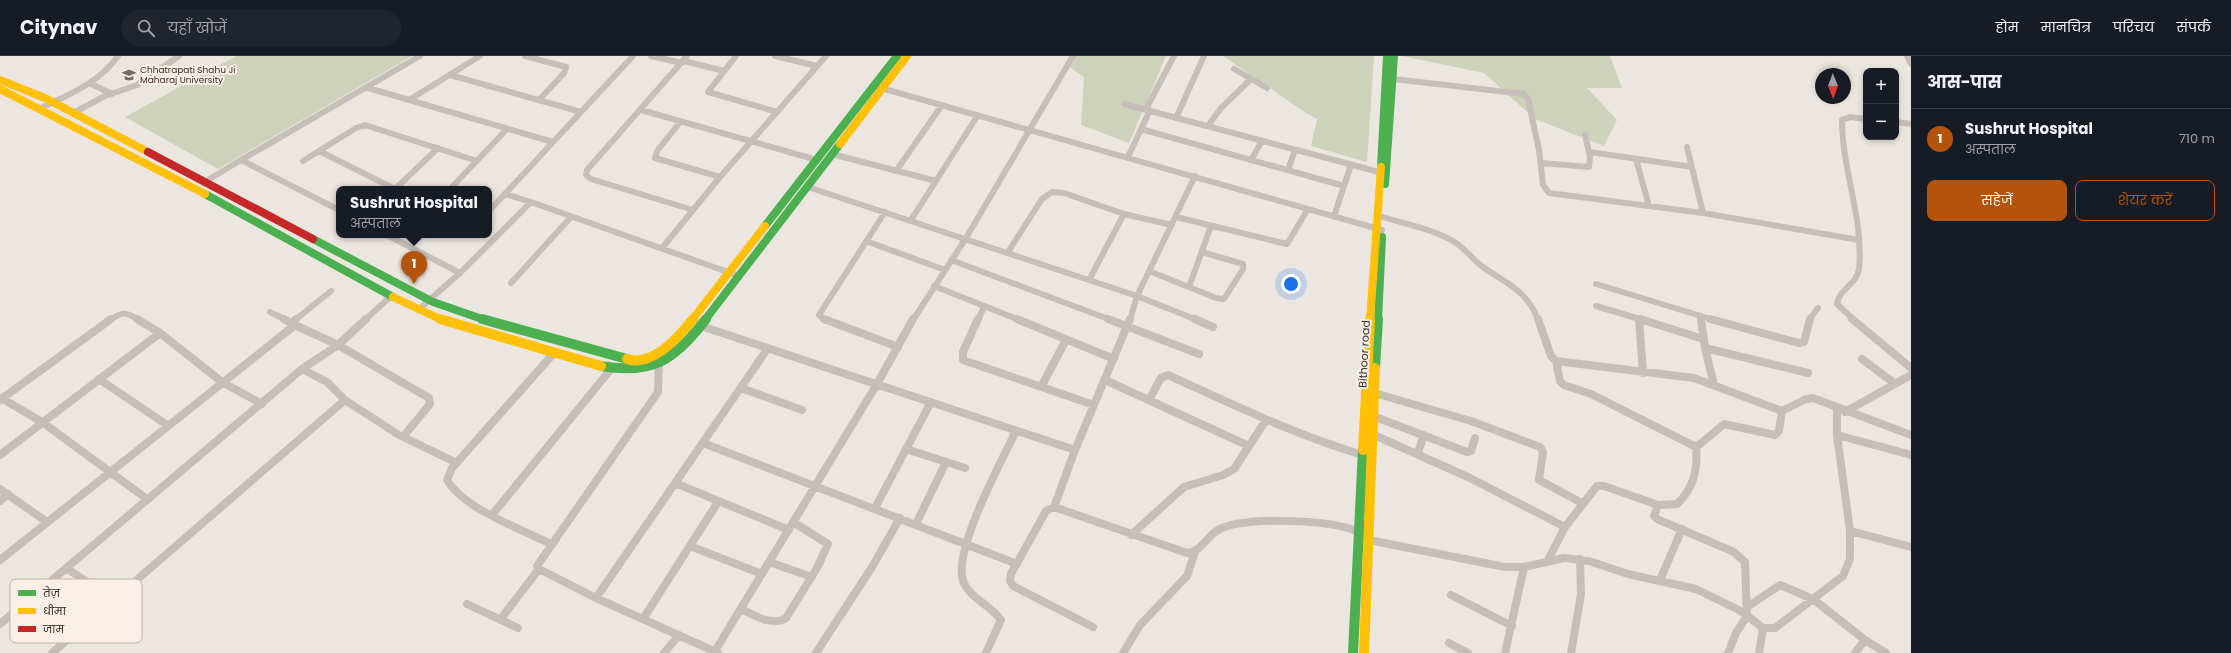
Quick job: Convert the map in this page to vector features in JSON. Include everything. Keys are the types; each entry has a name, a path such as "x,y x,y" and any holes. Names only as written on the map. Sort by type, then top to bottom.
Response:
{"street":[{"path":"41,108 91,84 115,63 118,56"},
{"path":"73,113 112,94 137,85 179,56"},
{"path":"187,186 200,181 240,160 368,88 420,56"},
{"path":"409,100 480,56"},
{"path":"525,56 566,66 564,73 539,100"},
{"path":"492,208 633,56"},
{"path":"651,56 684,60 724,71"},
{"path":"736,56 709,90 709,94 777,112"},
{"path":"774,56 817,66"},
{"path":"662,248 720,177 826,56"},
{"path":"0,89 41,108 151,165 391,296 445,322 611,369 636,371 660,364 678,349 701,326 832,154 879,87 897,56"},
{"path":"0,80 23,88 53,102 200,181 429,300 469,316 623,359 642,360 659,352 678,338 817,160 907,56"},
{"path":"659,352 660,364 658,392 538,562 537,566 539,569 596,598 717,652 769,562 877,384 934,286 966,238 1073,56"},
{"path":"1128,157 1148,110 1174,56"},
{"path":"1176,118 1204,56"},
{"path":"1353,653 1372,277 1380,230 1379,172 1387,56"},
{"name":"Bithoor road","path":"1364,653 1380,230 1383,217 1394,56"},
{"path":"1907,56 1911,64"},
{"path":"684,60 587,170 586,177 693,210"},
{"path":"1234,69 1267,88"},
{"path":"450,75 581,112"},
{"path":"1208,126 1221,108 1251,79"},
{"path":"1393,79 1524,94 1528,99 1541,163 1543,185 1545,190 1549,193 1703,213 1859,240"},
{"path":"91,84 112,94"},
{"path":"879,87 1380,230"},
{"path":"368,88 553,142"},
{"path":"1124,104 1379,172"},
{"path":"896,171 942,105"},
{"path":"641,110 817,160"},
{"path":"911,220 978,115"},
{"path":"1863,119 1845,118 1842,120 1842,144 1852,192 1859,240 1857,278 1838,298 1837,304 1844,314 1888,347 1911,368"},
{"path":"681,121 657,151 655,158 720,177"},
{"path":"1899,122 1911,124"},
{"path":"304,160 356,128 365,125 477,161"},
{"path":"453,186 507,129"},
{"path":"1141,129 1344,186"},
{"path":"1541,163 1589,167 1591,164 1590,152 1584,136"},
{"path":"1251,160 1262,141"},
{"path":"1687,147 1703,213"},
{"path":"398,186 438,148"},
{"path":"1288,170 1295,150"},
{"path":"319,151 389,186"},
{"path":"1590,152 1692,167"},
{"path":"832,154 936,181"},
{"path":"1636,159 1649,206"},
{"path":"240,160 336,208"},
{"path":"1334,216 1351,165"},
{"path":"1094,627 1013,586 1010,578 1046,511 1054,507 1075,450 1128,326 1137,296 1195,176"},
{"path":"808,187 966,238 1137,296 1213,327"},
{"path":"1008,252 1042,199 1052,192 1064,193 1124,214 1172,225"},
{"path":"505,194 739,276"},
{"path":"418,310 460,273 531,202"},
{"path":"1176,217 1288,244 1308,209"},
{"path":"885,212 820,312 819,317 898,347"},
{"path":"1089,280 1124,214"},
{"path":"511,282 571,217"},
{"path":"1383,217 1430,231 1453,241 1482,266 1519,290 1533,306 1551,356 1556,361 1560,381 1564,385 1598,397 1696,446"},
{"path":"1189,288 1211,226"},
{"path":"492,236 496,238"},
{"path":"393,238 460,273"},
{"path":"866,241 945,270"},
{"path":"1149,271 1189,288 1216,298 1224,299 1244,269 1240,262 1202,252"},
{"path":"951,260 1199,354"},
{"path":"1596,284 1701,317 1802,344 1804,342 1810,318 1818,308"},
{"path":"934,286 1114,359"},
{"path":"0,560 294,324 331,291"},
{"path":"53,579 302,369 338,345 391,296"},
{"path":"1596,306 1703,338"},
{"path":"984,307 963,352 963,360 1094,405"},
{"path":"270,312 338,345 429,398 430,404 403,437"},
{"path":"148,499 108,472 42,422 1,400 118,314 126,313 160,333 222,382 262,404"},
{"path":"1701,317 1703,338 1714,385"},
{"path":"1638,319 1643,373"},
{"path":"701,326 1075,450"},
{"path":"0,455 160,333"},
{"path":"1041,387 1066,340"},
{"path":"596,598 768,348"},
{"path":"1705,348 1808,373"},
{"path":"551,544 492,515 452,490 448,484 449,474 457,463 554,353"},
{"path":"1862,359 1894,383"},
{"path":"1556,361 1643,373 1688,377 1714,385 1782,411 1809,398 1911,435"},
{"path":"302,369 327,382 345,400 403,437 457,463"},
{"path":"492,515 611,369"},
{"path":"1150,400 1161,378 1168,374 1266,420 1326,444 1363,455"},
{"path":"1845,412 1894,383 1911,375"},
{"path":"99,379 168,425"},
{"path":"1105,380 1249,446"},
{"path":"741,388 802,410"},
{"path":"1374,393 1471,421 1540,447 1543,452 1539,480 1582,503"},
{"path":"139,579 345,400"},
{"path":"875,508 931,402"},
{"path":"1124,653 1140,626 1187,576 1195,552 1217,530 1240,523 1286,523 1340,526 1360,534 1369,540 1487,565 1513,568 1564,558 1580,560 1628,574 1696,589 1747,612 1763,628 1775,628 1843,576 1850,559 1850,531 1837,435 1837,408"},
{"path":"1696,446 1724,424 1776,435 1779,431 1782,411"},
{"path":"1373,416 1469,452 1475,438"},
{"path":"1131,535 1184,487 1223,475 1234,469 1266,420"},
{"path":"986,653 1001,620 969,591 963,582 962,567 966,543 1016,431"},
{"path":"1372,434 1418,452 1486,485 1565,527"},
{"path":"1418,452 1424,435"},
{"path":"1837,435 1911,455"},
{"path":"703,443 814,488 875,508 1017,564"},
{"path":"1548,560 1565,527 1582,503 1599,485 1658,505 1677,504 1686,494 1697,472 1696,446"},
{"path":"906,449 964,468"},
{"path":"916,524 946,462"},
{"path":"675,484 718,502 791,526 828,544 828,550 812,577 786,618 781,622 775,623 741,609"},
{"path":"0,489 47,522"},
{"path":"0,501 8,494"},
{"path":"643,619 718,502"},
{"path":"1658,505 1654,515 1656,518 1734,552 1743,560 1747,570 1747,612"},
{"path":"1054,507 1182,552 1195,552"},
{"path":"820,652 872,568 900,518"},
{"path":"1660,580 1682,529"},
{"path":"1850,531 1911,547"},
{"path":"690,546 762,574"},
{"path":"1571,653 1581,594 1580,560"},
{"path":"769,562 812,577"},
{"path":"1505,653 1524,567"},
{"path":"66,568 83,579"},
{"path":"500,620 539,569"},
{"path":"1728,653 1747,612 1780,585 1813,599 1865,640 1886,653"},
{"path":"1451,595 1512,626"},
{"path":"467,604 518,628"},
{"path":"0,624 10,616"},
{"path":"1759,653 1763,628"},
{"path":"664,653 679,635"},
{"path":"1855,653 1865,640"},
{"path":"52,653 64,643"},
{"path":"1449,643 1468,653"}],"green space":[{"path":"236,56 412,56 218,169 125,117"},
{"path":"1073,56 1166,56 1129,143 1081,125 1084,77 1068,66"},
{"path":"1223,56 1374,56 1367,162 1311,146 1317,119"},
{"path":"1402,56 1610,56 1622,88 1587,88 1617,120 1604,146 1535,119 1484,73"}],"traffic: fast":[{"path":"765,226 897,56"},
{"path":"1381,167 1387,56"},
{"path":"1385,184 1394,56"},
{"path":"601,366 634,370 647,368 658,364 678,349 701,326 840,144"},
{"path":"205,194 393,297"},
{"path":"1375,368 1382,237"},
{"path":"313,239 433,302 492,323 627,359"},
{"path":"1353,653 1363,450"}],"traffic: slow":[{"path":"840,144 907,56"},
{"path":"0,80 45,98 148,152"},
{"path":"0,89 205,194"},
{"path":"1363,450 1372,277 1381,167"},
{"path":"627,359 633,361 651,357 673,341 692,321 765,226"},
{"path":"393,297 445,322 601,366"},
{"path":"1364,653 1375,368"}],"traffic: jam":[{"path":"148,152 313,239"}],"place":[{"name":"Chhatrapati Shahu Ji Maharaj University","path":"129,75"},
{"name":"Sushrut Hospital","path":"414,284"}]}
